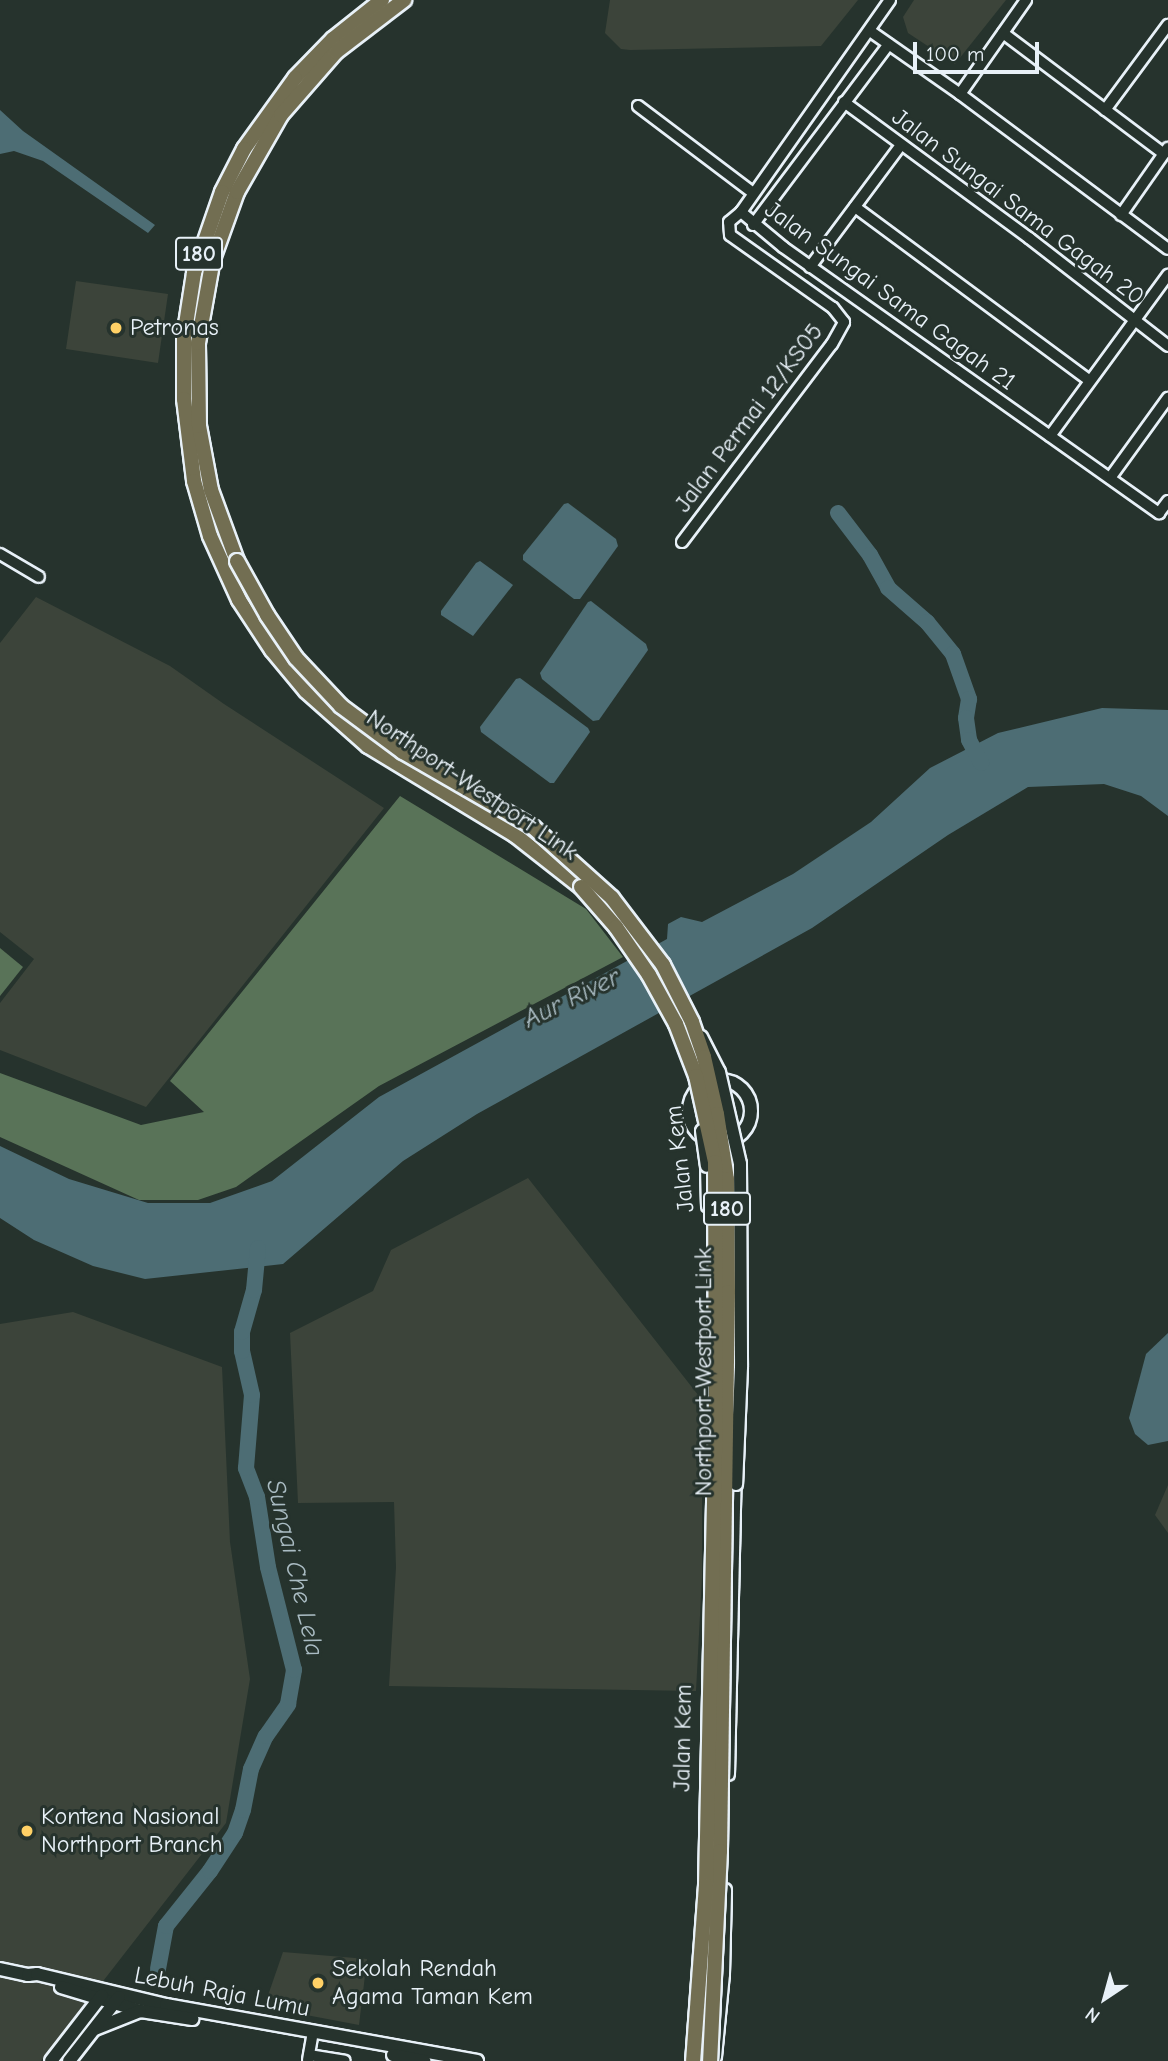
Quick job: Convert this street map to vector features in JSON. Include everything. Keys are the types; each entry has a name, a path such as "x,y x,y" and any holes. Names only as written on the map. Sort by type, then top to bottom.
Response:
{"main road":[{"name":"Northport-Westport Link","path":"382,0 312,58 261,122 230,175 194,272 183,358 188,448 201,507 230,564 259,633 289,672 326,712 386,759 515,835 581,887 616,927 649,975 676,1024 696,1076 708,1126 717,1202 706,1885 692,2061"},
{"name":"Northport-Westport Link","path":"404,0 336,52 281,115 237,192 213,259 198,343 199,426 211,490 230,564 296,658 341,706 403,752 533,827 612,898 663,965 692,1022 717,1114 727,1179 720,1851 712,2061"}],"street":[{"name":"Jalan Sungai Sama Gagah 21","path":"890,0 741,212 753,225 810,267 1159,513 1168,501"},
{"path":"960,94 1026,0"},
{"path":"1105,110 1168,25"},
{"path":"870,31 960,94 1168,249"},
{"path":"1003,33 1105,110 1166,151 1121,215"},
{"path":"753,225 889,44"},
{"name":"Jalan Sungai Sama Gagah 20","path":"844,102 1029,238 1168,346"},
{"path":"638,106 753,193"},
{"path":"810,267 901,145"},
{"path":"855,207 1090,381"},
{"name":"Jalan Permai 12/KS05","path":"682,542 832,344 844,322 833,308 730,235 729,222 741,212"},
{"path":"1050,436 1168,275"},
{"path":"1110,478 1168,398"},
{"path":"0,554 39,577"},
{"name":"Jalan Kem","path":"692,1022 719,1072 740,1164 741,1354 723,1974 712,2061"},
{"name":"Jalan Kem","path":"676,1024 699,1119 707,1166 711,1416"},
{"path":"724,1081 741,1089 751,1113 745,1129 730,1141 709,1140 693,1128 689,1118 691,1099 704,1084 724,1081"},
{"name":"Jalan Kem","path":"692,2061 698,1963 711,1416 714,1216 709,1140"},
{"name":"Jalan Kem","path":"730,1141 734,1186 732,1418 736,1484"},
{"path":"0,1969 28,1975 38,1982 118,1998 69,2061"},
{"path":"51,2061 103,1994"},
{"name":"Lebuh Raja Lumu","path":"118,1998 141,2011 477,2061"},
{"name":"Lebuh Raja Lumu","path":"118,1998 313,2036 424,2061"},
{"path":"93,2030 141,2011"},
{"path":"313,2036 309,2058 345,2061"}],"shaded area":[{"path":"610,0 858,0 821,46 630,50 621,49 605,33"},
{"path":"914,0 1006,0 955,64 908,33 903,17"},
{"path":"76,281 168,294 158,363 66,349"},
{"path":"36,597 170,666 384,808 146,1107 0,1050 0,1003 34,959 0,932 0,643"},
{"path":"528,1178 702,1400 702,1577 696,1691 389,1686 396,1567 394,1502 298,1503 290,1333 373,1291 391,1250"},
{"path":"73,1312 222,1367 230,1542 250,1679 226,1823 41,2061 0,2061 0,1324"},
{"path":"1168,1485 1168,1533 1155,1515"},
{"name":"Sekolah Rendah Agama Taman Kem","path":"283,1952 367,1959 359,2025 264,2007"}],"green space":[{"path":"400,796 586,909 623,957 379,1086 236,1187 198,1200 139,1200 0,1137 0,1073 141,1125 204,1112 170,1081"},
{"path":"0,948 23,967 0,996"}],"water":[{"path":"0,110 23,131 155,225 148,233 43,161 14,151 0,154"},
{"path":"568,503 616,539 618,546 580,599 574,599 523,560 523,555 564,504"},
{"path":"480,561 513,585 473,636 441,615 441,611"},
{"path":"591,601 646,644 648,650 599,720 593,721 542,679 540,673"},
{"path":"520,678 590,732 554,783 550,783 481,732 480,727 516,679"},
{"name":"Aur River","path":"1102,708 1168,710 1168,816 1141,796 1104,784 1028,787 948,835 812,928 477,1114 403,1161 283,1264 145,1279 93,1266 34,1240 0,1218 0,1146 69,1179 148,1203 210,1203 272,1181 379,1097 667,939 668,924 681,917 702,922 793,874 871,822 930,768 998,733"},
{"path":"1168,1333 1168,1441 1148,1445 1135,1434 1129,1418 1146,1354"}],"waterway":[{"path":"838,513 870,555 888,588 927,622 953,654 969,699 966,718 969,740 981,763"},
{"name":"Sungai Che Lela","path":"158,1969 166,1926 210,1871 235,1833 243,1810 251,1769 266,1736 288,1704 294,1670 268,1567 257,1497 246,1468 252,1395 242,1351 242,1332 254,1290 258,1248"}],"place":[{"name":"Petronas","path":"116,328"},
{"name":"Kontena Nasional Northport Branch","path":"27,1831"},
{"name":"Sekolah Rendah Agama Taman Kem","path":"318,1983"}]}
